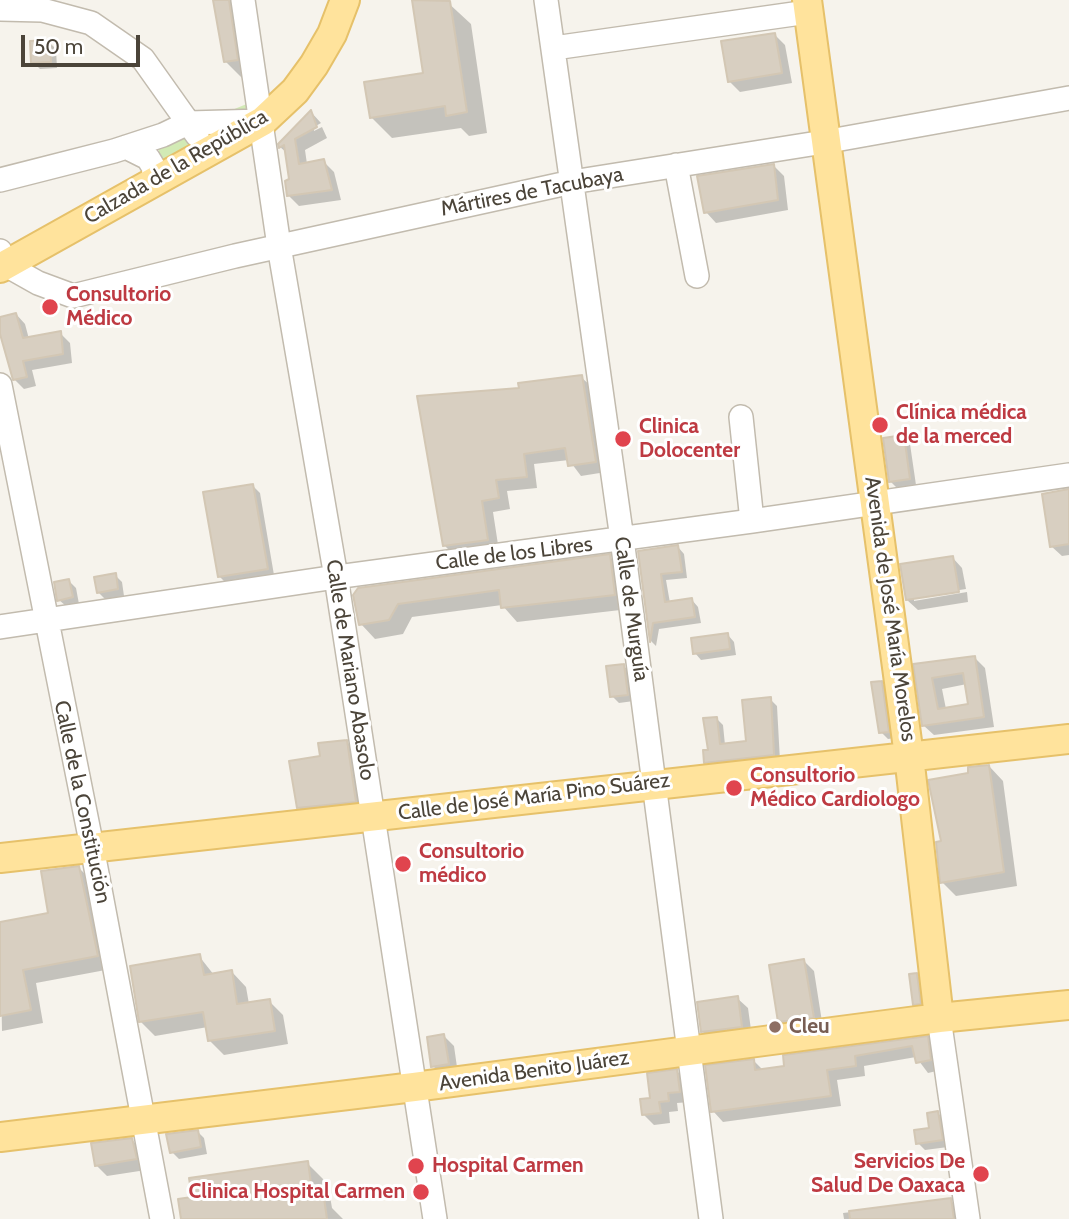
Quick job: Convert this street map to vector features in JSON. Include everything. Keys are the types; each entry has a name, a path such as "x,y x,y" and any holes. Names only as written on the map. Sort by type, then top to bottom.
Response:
{"main road":[{"name":"Calzada de la República","path":"2,261 263,121 295,91 314,65 332,34 345,0"},
{"name":"Avenida de José María Morelos","path":"807,6 876,502 940,1018"},
{"name":"Calle de José María Pino Suárez","path":"0,858 654,783 1069,739"},
{"name":"Avenida Benito Juárez","path":"0,1137 414,1087 940,1018 1069,1005"}],"street":[{"name":"Calle de Mariano Abasolo","path":"243,0 263,121 279,246 336,577 435,1219"},
{"name":"Calle de Murguía","path":"546,0 622,540 711,1219"},
{"path":"554,48 807,6"},
{"path":"0,9 42,10 91,23 143,59 209,150"},
{"name":"Mártires de Tacubaya","path":"2,261 38,283 74,296 279,246 572,181 824,142 1069,98"},
{"path":"0,180 126,147 188,123 263,121"},
{"path":"126,147 148,158 154,168 153,181"},
{"path":"676,165 697,276"},
{"name":"Calle de la Constitución","path":"0,385 92,847 162,1219"},
{"path":"741,417 752,522"},
{"name":"Calle de los Libres","path":"0,627 336,577 752,522 1069,475"},
{"name":"Avenida de José María Morelos","path":"940,1018 968,1219"}],"green space":[{"path":"254,101 261,121 159,163 159,140"}],"building":[{"path":"213,0 229,0 238,60 224,62"},
{"path":"412,0 450,1 467,112 446,116 445,106 370,118 364,82 423,73"},
{"path":"775,33 782,73 728,82 721,41"},
{"path":"50,40 51,62 31,63 30,41"},
{"path":"311,110 317,127 295,139 299,164 324,159 332,190 287,196 285,181 289,179 284,145 279,148 278,144"},
{"path":"774,164 778,200 704,213 697,176"},
{"path":"16,313 23,338 61,331 63,354 23,361 27,377 13,380 0,334 0,317"},
{"path":"582,375 596,462 568,466 565,448 524,454 527,477 496,480 499,498 482,501 488,540 443,546 417,396 519,388 518,383"},
{"path":"904,435 910,479 889,482 883,438"},
{"path":"253,484 268,569 218,577 203,492"},
{"path":"1069,489 1069,544 1050,547 1042,494"},
{"path":"678,545 682,572 661,574 665,602 692,598 695,617 653,623 650,642 638,551"},
{"path":"610,554 615,595 501,608 499,590 398,604 389,620 359,625 353,595 358,588"},
{"path":"953,556 959,592 906,600 900,564"},
{"path":"116,573 118,589 97,593 94,577"},
{"path":"69,579 73,597 57,601 54,582"},
{"path":"728,633 730,649 693,654 691,638"},
{"path":"975,656 984,717 922,726 913,664","holes":["963,673 968,704 938,709 932,678"]},
{"path":"624,664 628,695 610,697 606,666"},
{"path":"882,681 889,732 879,733 871,682"},
{"path":"771,697 774,755 704,763 703,750 708,750 703,718 717,717 720,744 746,741 742,700"},
{"path":"347,740 356,802 297,808 289,761 320,756 318,743"},
{"path":"989,765 1004,872 940,883 936,842 941,841 928,780 968,773 968,767"},
{"path":"79,866 98,956 23,970 31,1010 0,1016 0,922 48,913 41,871"},
{"path":"200,954 204,975 232,970 237,1004 270,999 275,1031 208,1041 203,1012 139,1022 130,966"},
{"path":"804,959 814,1018 778,1022 769,965"},
{"path":"917,973 921,1004 913,1005 909,974"},
{"path":"738,996 742,1027 701,1032 697,1002"},
{"path":"444,1034 449,1064 431,1067 427,1037"},
{"path":"928,1036 931,1060 916,1063 912,1046 855,1056 856,1066 827,1070 831,1096 711,1112 705,1065 754,1059 755,1070 784,1066 783,1055"},
{"path":"677,1069 680,1092 668,1093 669,1101 659,1102 661,1113 642,1115 640,1099 650,1098 647,1073"},
{"path":"938,1111 943,1140 916,1144 914,1130 929,1128 927,1113"},
{"path":"198,1130 201,1147 170,1153 166,1134"},
{"path":"132,1138 137,1159 95,1166 91,1143"},
{"path":"308,1161 313,1200 324,1198 327,1219 181,1219 178,1199 192,1197 189,1178"},
{"path":"951,1198 954,1219 850,1219 849,1211"}],"place":[{"name":"Consultorio Médico","path":"50,307"},
{"name":"Clínica médica de la merced","path":"880,425"},
{"name":"Clinica Dolocenter","path":"623,439"},
{"name":"Consultorio Médico Cardiologo","path":"734,788"},
{"name":"Consultorio médico","path":"403,864"},
{"name":"Cleu","path":"775,1027"},
{"name":"Hospital Carmen","path":"416,1166"},
{"name":"Servicios De Salud De Oaxaca","path":"981,1174"},
{"name":"Clinica Hospital Carmen","path":"421,1192"}]}
